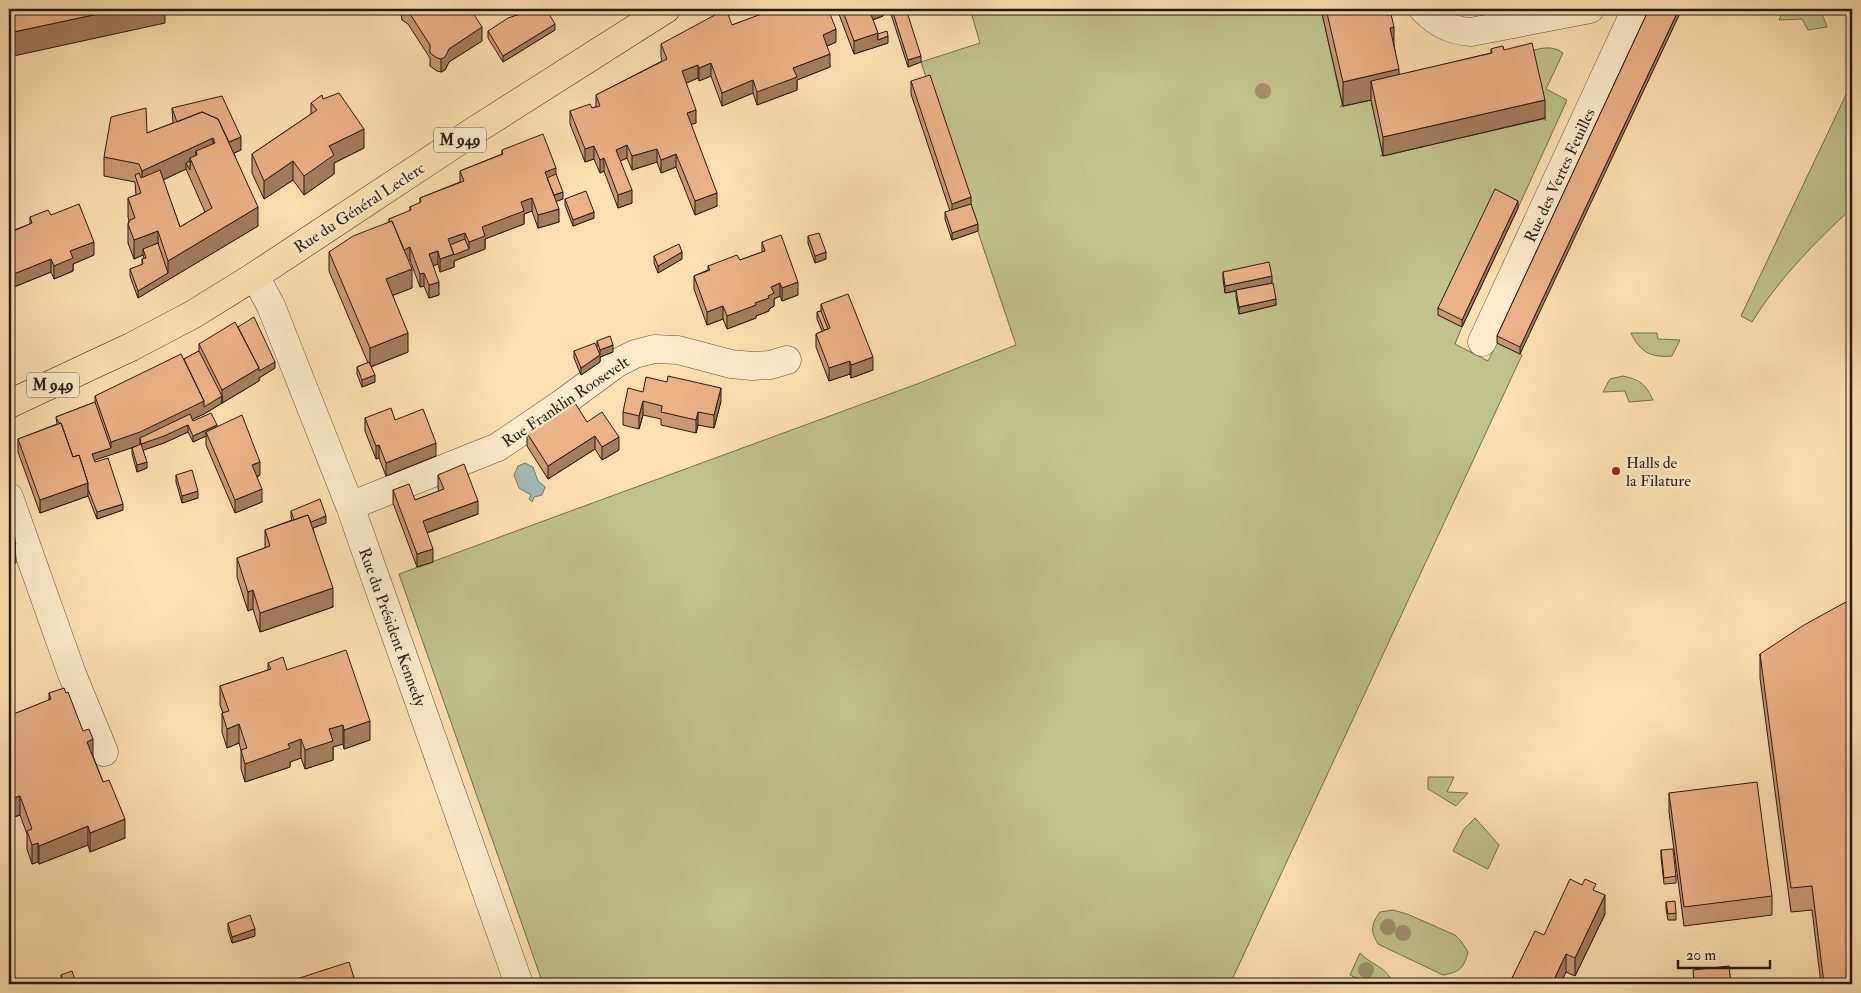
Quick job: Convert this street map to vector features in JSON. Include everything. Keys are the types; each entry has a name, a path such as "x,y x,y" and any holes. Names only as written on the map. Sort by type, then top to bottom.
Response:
{"main road":[{"name":"Rue du Général Leclerc","path":"9,404 131,347 192,315 255,276 458,141 666,9"},
{"name":"Rue du Général Leclerc","path":"9,394 96,364"},
{"path":"9,385 96,364"}],"street":[{"path":"1423,9 1433,19 1446,27 1460,32 1471,32 1590,9"},
{"name":"Rue des Vertes Feuilles","path":"1482,342 1636,9"},
{"name":"Rue du Président Kennedy","path":"255,276 271,306 350,506 519,984"},
{"name":"Rue Franklin Roosevelt","path":"350,506 498,448 617,363 636,354 654,349 678,350 731,364 752,366 770,365 787,360"},
{"path":"9,389 96,364"},
{"path":"9,497 70,670 104,752"}],"green space":[{"path":"970,9 1321,9 1342,104 1340,107 1371,100 1383,154 1380,156 1544,119 1546,121 1530,51 1543,48 1559,50 1563,53 1546,89 1567,100 1518,208 1495,196 1438,315 1462,327 1455,344 1488,361 1497,343 1522,355 1230,984 543,984 399,574 917,384 1016,345 921,62 980,43"},
{"path":"1784,9 1815,9 1821,14 1827,27 1808,30 1802,19 1779,20"},
{"path":"1852,82 1852,208 1798,262 1773,291 1752,322 1741,316"},
{"path":"1631,333 1657,333 1658,339 1680,340 1672,356 1658,356 1642,349"},
{"path":"1623,376 1642,383 1653,400 1629,402 1625,391 1603,392 1610,379"},
{"path":"1428,777 1454,777 1447,792 1468,793 1456,806 1428,789"},
{"path":"1475,818 1499,845 1488,869 1453,851 1464,829"},
{"path":"1393,910 1407,914 1455,935 1468,952 1463,966 1457,971 1443,975 1378,944 1373,931 1375,921 1380,912"},
{"path":"1360,953 1383,970 1391,978 1393,984 1369,984 1350,975"}],"water":[{"path":"525,463 533,467 538,481 545,487 542,495 534,497 532,502 529,499 531,495 519,488 514,475 518,466"}],"building":[{"path":"9,9 121,9 9,33"},
{"path":"404,9 471,9 482,27 449,49 445,57 441,59 430,53 430,45 408,11"},
{"path":"535,9 546,9 555,24 503,56 488,31 508,18"},
{"path":"726,9 732,25 771,9 828,9 836,29 823,35 830,54 793,68 797,77 757,92 753,80 722,93 711,63 699,68 698,65 682,71 696,110 687,113 717,193 695,201 676,154 661,160 657,149 632,156 627,145 616,150 632,190 618,195 604,158 600,160 594,146 585,149 570,111 590,104 592,108 600,106 596,95 667,59 661,44"},
{"path":"842,9 869,9 878,33 854,41"},
{"path":"869,9 883,9 883,10 871,14"},
{"path":"906,9 921,56 908,60 893,13"},
{"path":"1326,9 1385,9 1387,15 1391,14 1394,27 1390,28 1399,69 1343,82"},
{"path":"1649,9 1679,9 1520,347 1497,336"},
{"path":"887,31 888,36 878,40 878,34"},
{"path":"1532,43 1545,100 1383,137 1371,81 1492,53 1491,49 1494,48 1503,46 1504,50"},
{"path":"930,75 971,197 952,204 911,81"},
{"path":"339,93 364,129 329,146 334,155 304,176 293,161 264,181 252,154 317,110 311,103 322,95 323,99"},
{"path":"222,96 241,137 229,142 218,119 202,112 177,122 172,108"},
{"path":"146,108 147,133 202,112 218,119 258,207 168,261 158,231 134,240 128,224 130,220 135,218 128,198 141,193 135,175 139,173 141,178 160,170 180,227 212,208 190,158 197,155 196,151 215,143 213,138 142,171 139,164 104,157 111,117"},
{"path":"543,134 556,168 545,172 559,209 538,215 532,198 521,202 524,211 482,227 485,236 469,242 465,233 448,239 454,254 440,259 438,251 429,254 439,282 429,285 424,273 420,274 410,247 404,250 392,221 390,222 389,219 411,210 410,207 421,202 420,198 464,181 460,171 503,154 502,150"},
{"path":"190,161 190,170 186,163"},
{"path":"556,174 563,192 554,195 547,178"},
{"path":"1495,189 1518,201 1462,320 1438,308"},
{"path":"586,191 594,212 573,220 565,199"},
{"path":"79,204 94,242 70,251 73,258 54,266 51,259 9,276 9,233 32,223 30,217 48,210 51,215"},
{"path":"971,204 978,224 952,233 945,212"},
{"path":"392,221 412,269 386,279 408,333 370,348 329,252 353,236"},
{"path":"819,233 826,252 815,256 808,236"},
{"path":"781,235 798,282 782,288 780,283 771,287 774,293 768,296 769,298 727,316 723,306 707,312 694,276 710,270 708,266 737,255 740,260 765,251 762,242"},
{"path":"465,239 469,249 454,255 450,245"},
{"path":"158,243 168,273 138,291 130,269 143,264 142,259 146,258 143,249"},
{"path":"679,244 682,252 658,266 654,256"},
{"path":"1269,262 1272,276 1225,286 1223,272"},
{"path":"1273,283 1276,299 1239,307 1236,290"},
{"path":"848,294 873,357 851,365 850,361 829,368 816,334 830,328 821,304"},
{"path":"821,311 828,329 824,330 817,312"},
{"path":"254,317 275,362 259,371 238,327"},
{"path":"235,322 259,368 222,390 199,344"},
{"path":"610,336 613,345 600,350 597,341"},
{"path":"595,343 600,355 581,368 574,351"},
{"path":"199,351 222,396 204,407 204,401 184,359"},
{"path":"181,354 204,401 140,432 111,442 95,396"},
{"path":"369,362 375,375 362,380 357,367"},
{"path":"668,376 721,388 714,415 698,412 696,420 661,412 662,406 643,401 639,416 623,412 628,388 643,392 646,377 667,382"},
{"path":"95,402 111,448 92,454 95,462 108,458 123,504 97,512 88,489 88,483 79,455 73,457 61,423 59,423 56,417"},
{"path":"575,403 587,422 602,412 619,437 602,447 595,436 548,466 527,433"},
{"path":"391,408 395,420 423,409 436,443 386,463 379,445 376,446 365,418"},
{"path":"211,413 217,425 193,436 188,425 141,444 140,438 190,414 193,421"},
{"path":"242,415 260,462 252,465 262,489 235,500 206,432"},
{"path":"61,423 73,457 79,455 88,483 40,500 18,439"},
{"path":"141,444 147,462 137,465 132,448"},
{"path":"464,464 478,501 423,521 433,549 417,554 393,490 409,484 415,500 444,489 438,475"},
{"path":"192,470 198,491 182,496 176,475"},
{"path":"320,499 326,516 311,522 308,515 294,520 291,511"},
{"path":"308,515 333,588 260,613 253,590 248,592 237,558 270,546 265,530"},
{"path":"9,521 16,544 9,547"},
{"path":"1852,599 1852,984 1824,984 1812,886 1791,888 1760,654 1804,625"},
{"path":"346,650 370,721 344,730 343,725 329,729 333,741 305,750 301,739 288,744 290,748 245,764 241,750 247,748 239,724 227,729 222,713 229,711 220,686 271,669 268,663 283,657 287,670"},
{"path":"64,688 66,693 68,692 83,731 89,729 93,739 87,742 103,782 109,780 125,819 90,833 88,826 39,846 38,843 32,845 27,831 32,829 20,796 14,798 9,785 9,716 51,699 49,693"},
{"path":"1757,782 1772,896 1684,907 1669,793"},
{"path":"1673,849 1676,876 1664,878 1661,850"},
{"path":"1570,879 1582,885 1585,879 1596,884 1593,890 1605,895 1575,958 1566,954 1552,984 1509,984 1535,931 1544,935"},
{"path":"1675,901 1676,913 1668,914 1666,902"},
{"path":"250,915 255,929 232,937 228,923"},
{"path":"349,962 356,984 281,984"},
{"path":"1729,966 1731,984 1694,984 1693,970"},
{"path":"72,971 76,983 64,984 61,975"}],"place":[{"name":"Halls de la Filature","path":"1616,471"}]}
